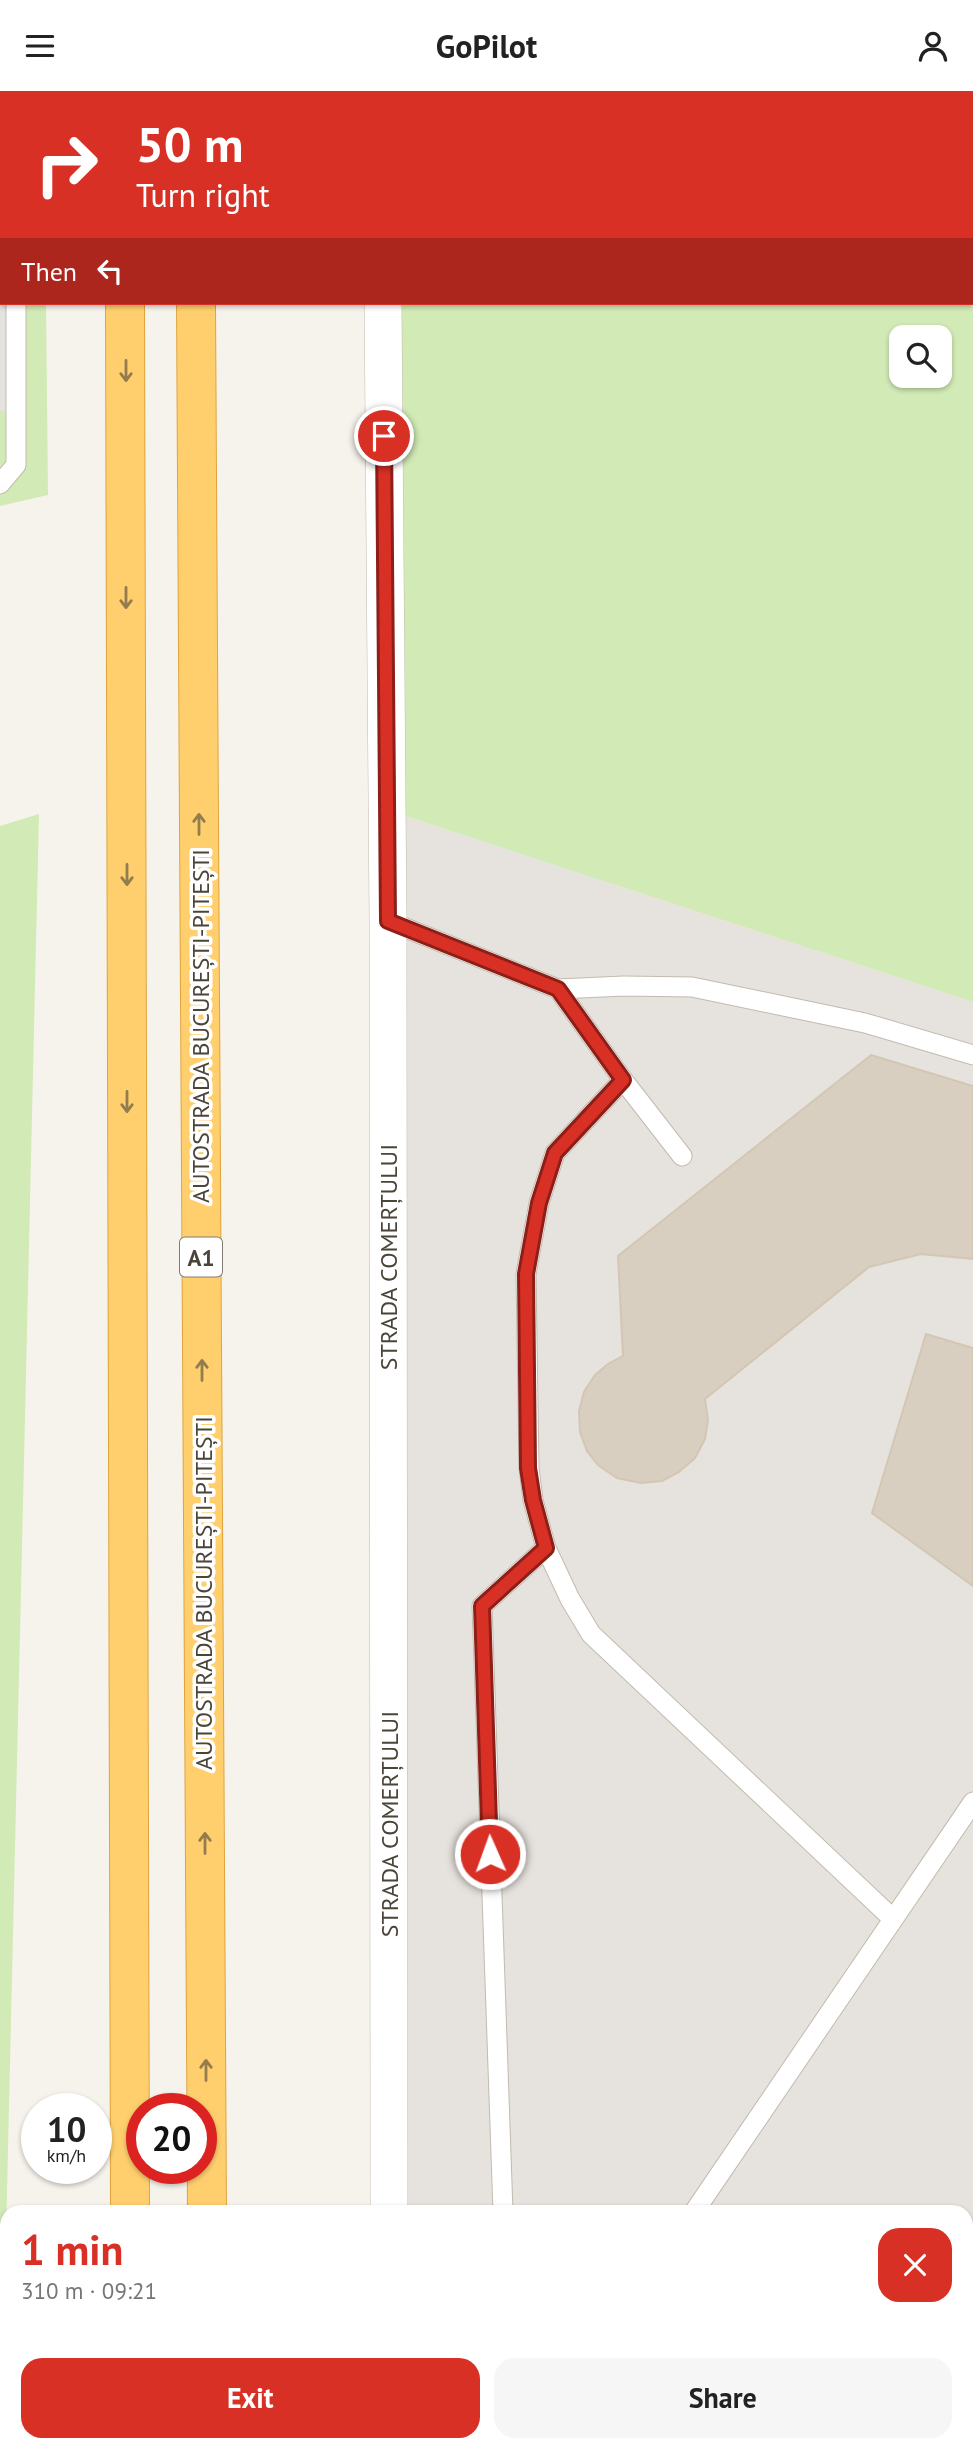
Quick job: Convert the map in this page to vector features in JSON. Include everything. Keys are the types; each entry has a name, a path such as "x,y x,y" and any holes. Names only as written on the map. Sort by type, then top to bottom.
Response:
{"highway":[{"path":"125,305 130,2205"},
{"name":"AUTOSTRADA BUCUREȘTI-PITEȘTI","path":"196,305 207,2205"}],"street":[{"name":"STRADA COMERȚULUI","path":"383,305 388,921 389,2205"}],"lane":[{"path":"0,484 16,465 16,305"},
{"path":"388,921 558,989 691,987 865,1023 973,1055"},
{"path":"558,989 682,1156"},
{"path":"623,1080 555,1153 539,1203 526,1274 528,1468 533,1500 546,1548 570,1599 591,1634 893,1919"},
{"path":"503,2205 482,1606 546,1548"},
{"path":"699,2205 973,1801"}],"shaded area":[{"path":"0,305 8,305 9,410 0,411"},
{"path":"387,810 973,1002 973,2205 389,2205"}],"green space":[{"path":"0,305 46,305 48,495 0,506"},
{"path":"383,305 973,305 973,1002 387,810"},
{"path":"39,814 7,2205 0,2205 0,826"}],"building":[{"path":"871,1055 973,1086 973,1259 921,1254 869,1267 705,1399 708,1420 705,1439 695,1458 679,1472 662,1481 641,1483 617,1478 598,1465 587,1451 580,1432 579,1411 584,1392 595,1375 623,1356 618,1256"},
{"path":"926,1334 973,1348 973,1586 872,1513"}],"route":[{"path":"384,436 388,921 558,989 623,1080 555,1153 539,1203 526,1274 528,1468 533,1500 546,1548 482,1606 490,1854"}]}
